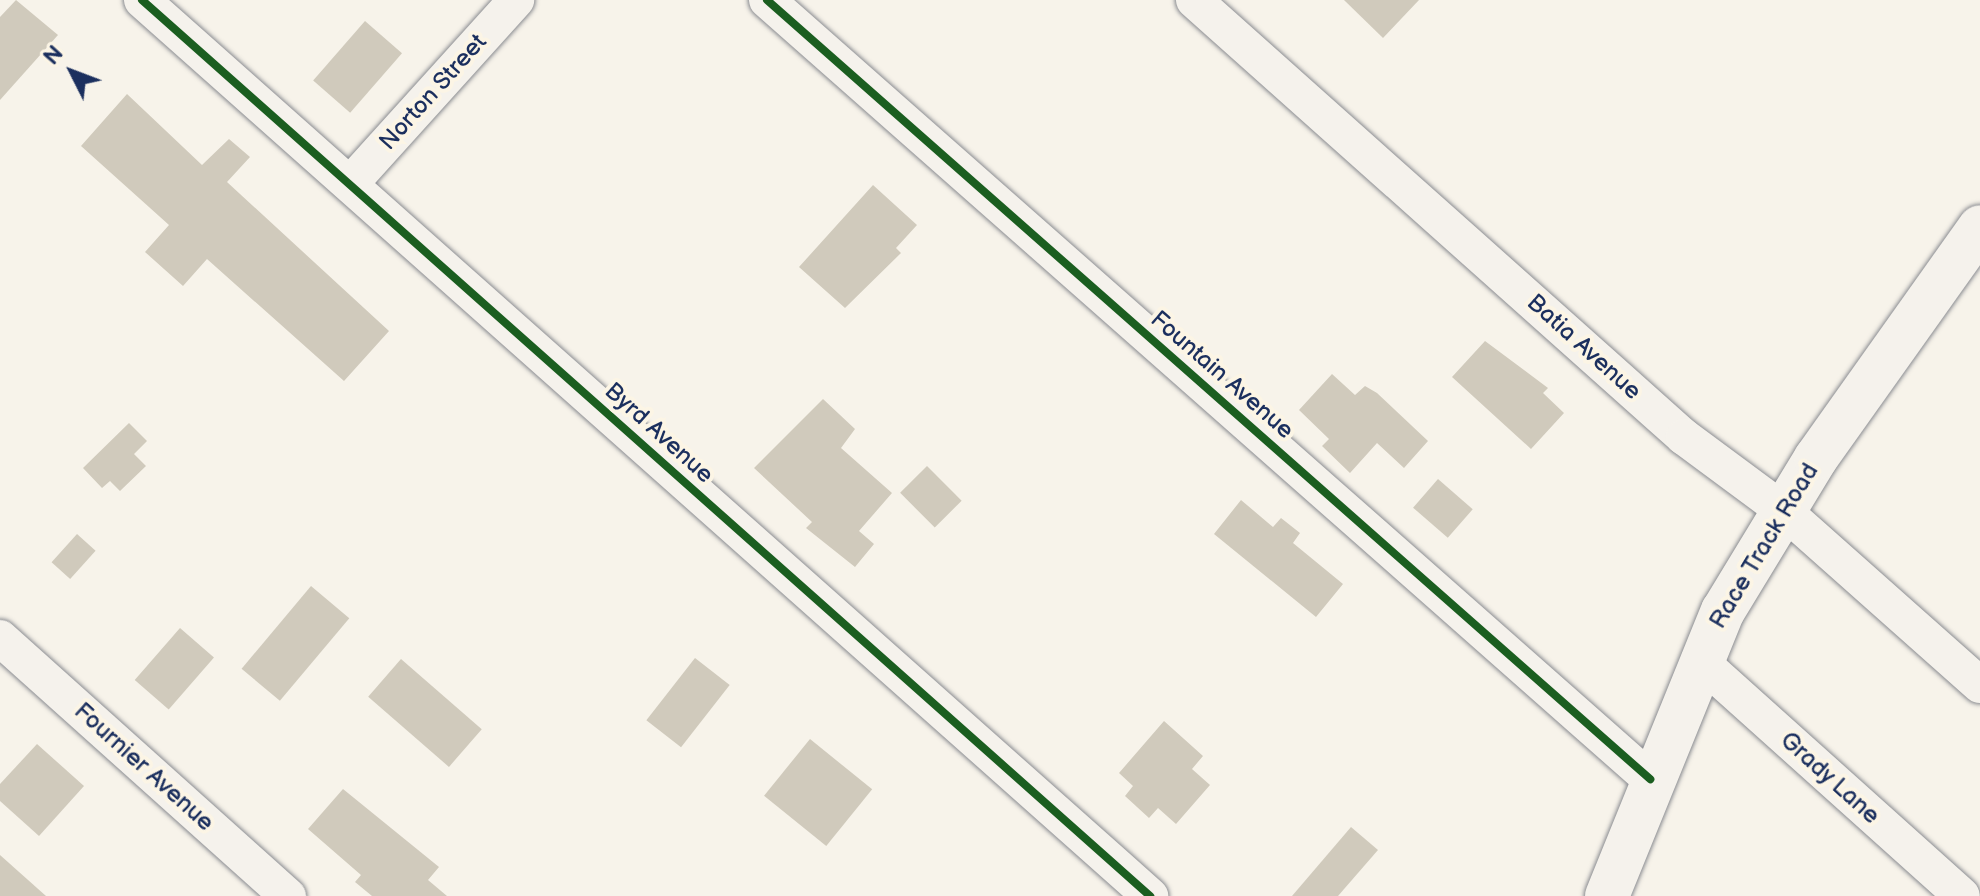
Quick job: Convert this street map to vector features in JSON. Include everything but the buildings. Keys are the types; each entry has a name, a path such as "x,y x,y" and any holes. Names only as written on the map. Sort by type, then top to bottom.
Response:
{"street":[{"name":"Byrd Avenue","path":"142,0 350,184 1112,884 1150,896"},
{"name":"Norton Street","path":"350,184 516,0"},
{"name":"Fountain Avenue","path":"767,0 1650,779"},
{"name":"Batia Avenue","path":"1194,0 1684,437 1784,511 1980,685"},
{"name":"Race Track Road","path":"1607,896 1650,779 1699,660 1784,511 1980,227"},
{"name":"Fournier Avenue","path":"0,638 288,896"},
{"name":"Grady Lane","path":"1699,660 1962,896"}],"cycle path":[{"path":"142,0 1150,896"},
{"path":"767,0 1650,779"}]}
